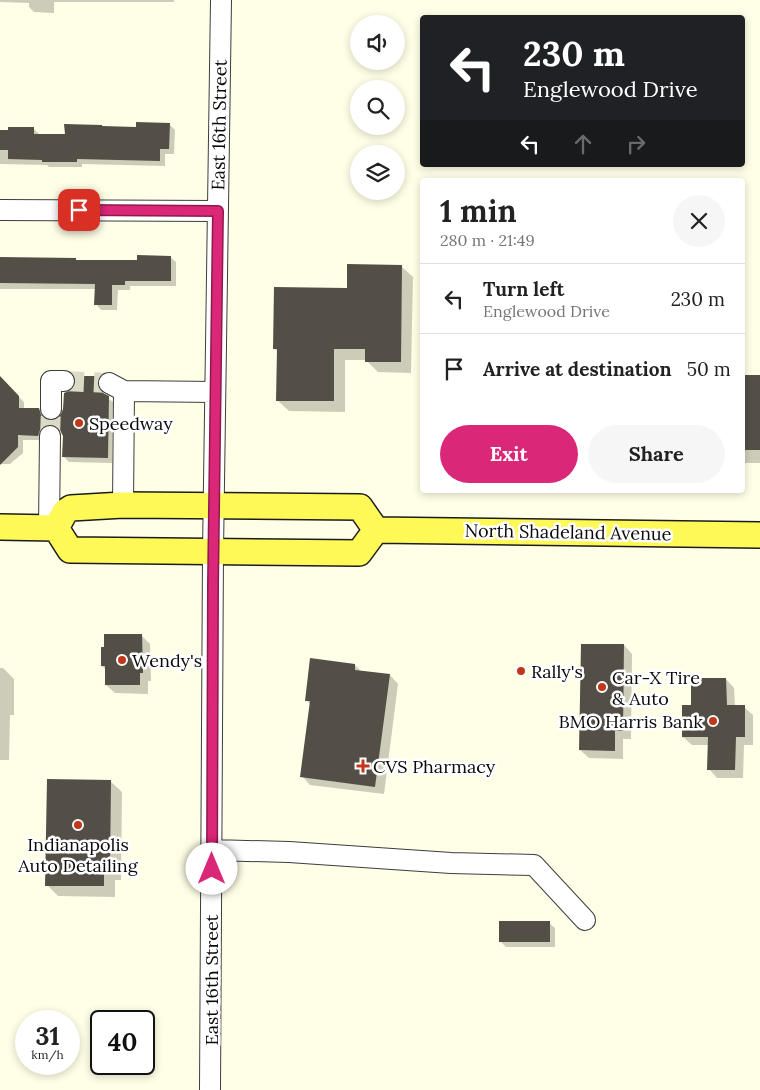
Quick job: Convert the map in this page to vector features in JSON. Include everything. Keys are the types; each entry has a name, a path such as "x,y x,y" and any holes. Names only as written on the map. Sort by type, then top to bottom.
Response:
{"main road":[{"path":"214,506 360,507 376,530 359,553 70,550 53,528 65,512 71,508 214,506"},
{"path":"0,527 53,528"},
{"name":"North Shadeland Avenue","path":"376,530 760,535"}],"street":[{"name":"East 16th Street","path":"210,1090 213,552 221,0"},
{"path":"0,210 218,211"},
{"path":"51,408 51,381 64,382"},
{"path":"123,506 116,387 215,392"},
{"path":"50,436 53,528"},
{"path":"212,850 289,852 451,863 534,865 585,920"}],"building":[{"path":"136,122 170,123 169,149 160,149 160,161 77,159 77,162 42,162 42,160 8,159 8,150 0,150 0,130 8,130 8,127 34,127 34,134 65,134 64,124 136,127"},
{"path":"137,255 171,256 171,281 125,281 125,285 112,285 112,305 94,305 95,284 0,283 0,257 137,260"},
{"path":"347,264 402,265 401,362 365,362 365,349 334,349 334,401 276,401 277,349 273,349 274,287 347,288"},
{"path":"745,375 760,375 760,450 745,450"},
{"path":"0,376 19,396 19,408 39,408 41,415 51,421 61,414 64,393 74,387 75,376 99,376 97,383 99,389 109,396 108,458 62,457 63,436 56,426 50,424 45,425 40,430 38,436 18,435 18,447 0,465"},
{"name":"Wendy's","path":"104,634 142,634 143,673 140,673 140,685 105,685 105,666 101,666 101,647 104,647"},
{"name":"Car-X Tire & Auto","path":"581,644 624,644 623,731 615,731 615,751 579,750"},
{"name":"CVS Pharmacy","path":"310,658 355,664 355,670 390,674 375,787 300,777 310,701 305,701"},
{"name":"BMO Harris Bank","path":"691,678 726,678 727,705 745,705 745,737 736,737 735,770 707,770 708,737 682,737 682,705 691,705"},
{"name":"Indianapolis Auto Detailing","path":"47,779 111,780 110,869 104,869 104,886 45,886"},
{"path":"499,921 550,921 550,942 499,942"}],"tunnel":[{"path":"64,381 109,383"},
{"path":"50,436 51,409"}],"place":[{"name":"Speedway","path":"79,423"},
{"name":"Wendy's","path":"122,660"},
{"name":"Rally's","path":"521,671"},
{"name":"Car-X Tire & Auto","path":"602,687"},
{"name":"BMO Harris Bank","path":"713,721"},
{"name":"CVS Pharmacy","path":"363,766"},
{"name":"Indianapolis Auto Detailing","path":"78,825"}],"route":[{"path":"79,210 218,211 213,585 212,869"}]}
